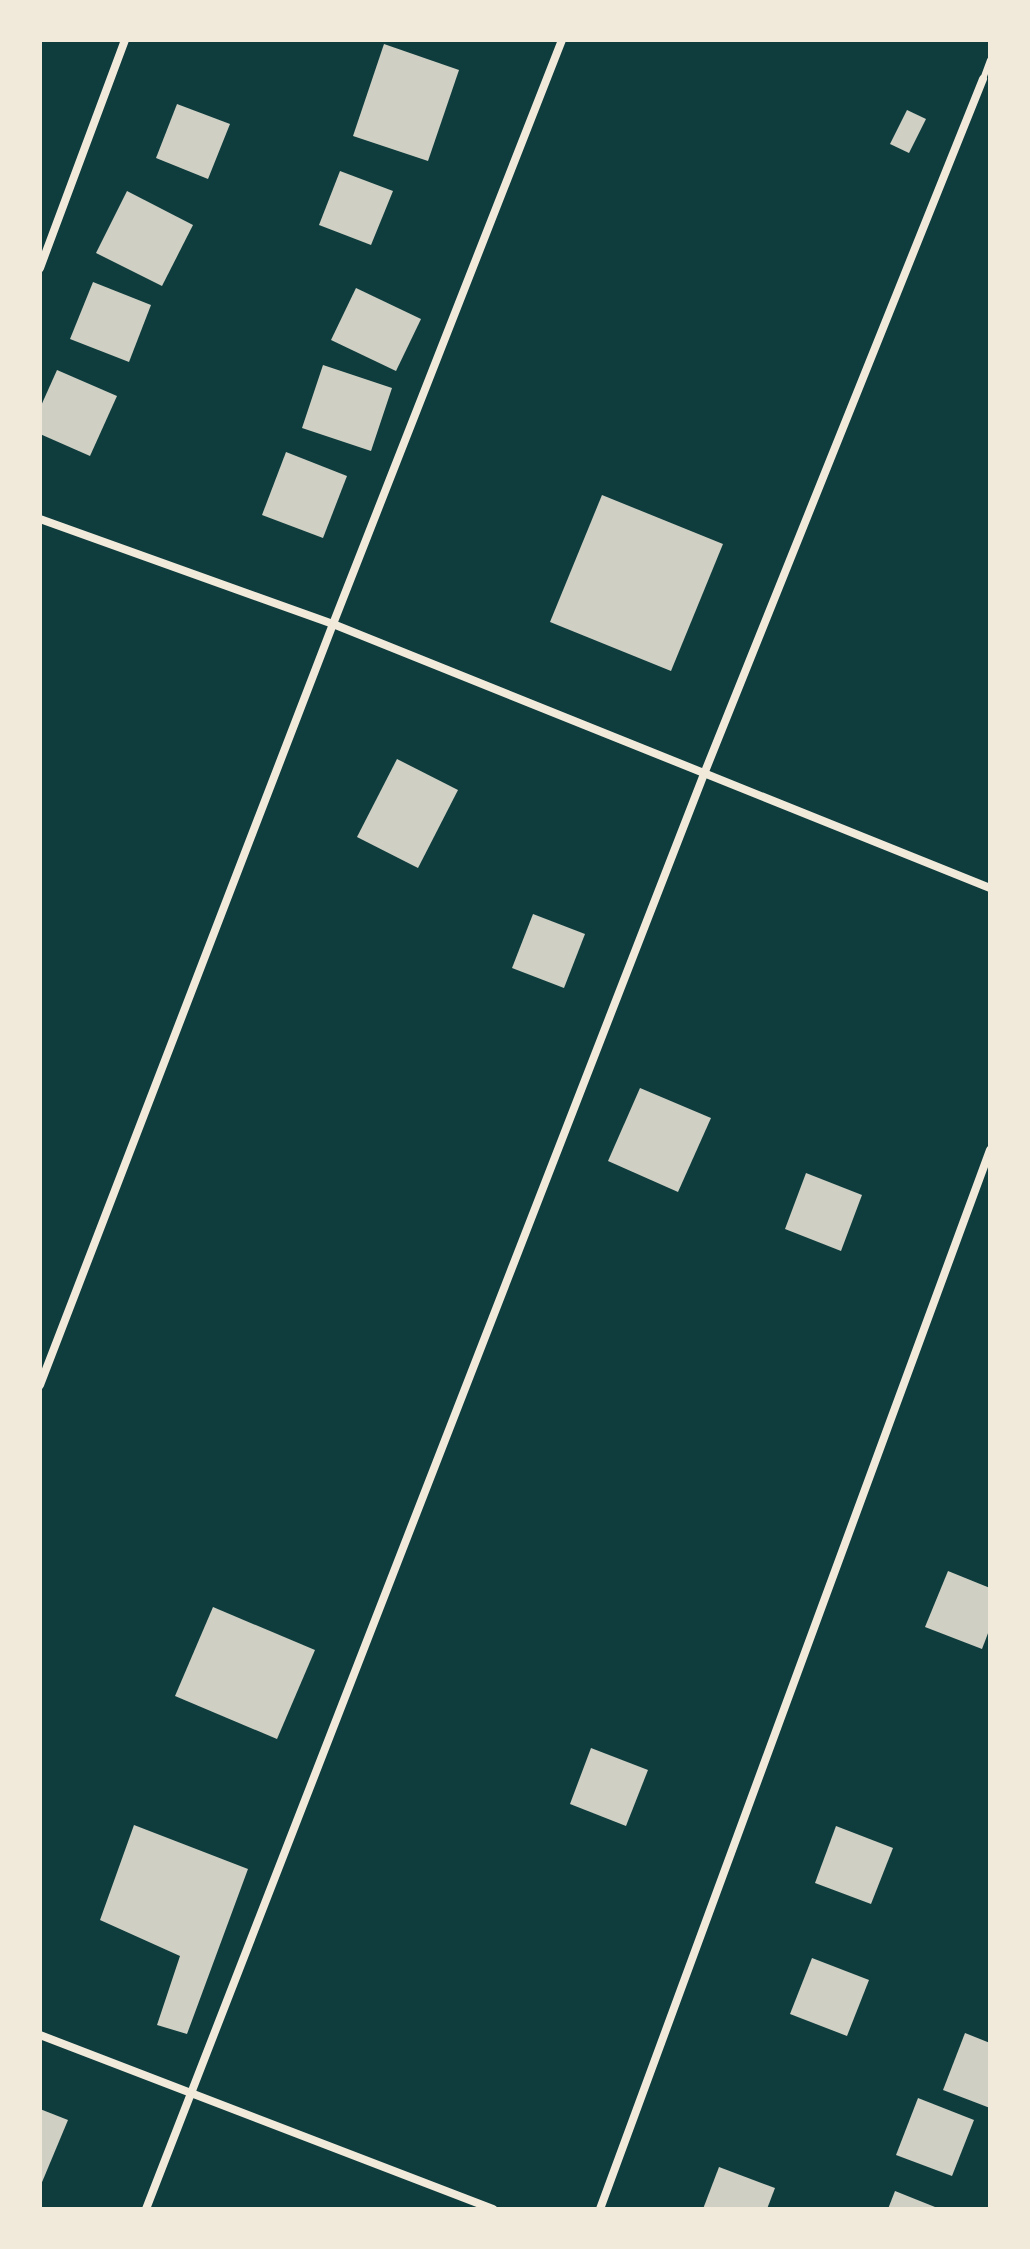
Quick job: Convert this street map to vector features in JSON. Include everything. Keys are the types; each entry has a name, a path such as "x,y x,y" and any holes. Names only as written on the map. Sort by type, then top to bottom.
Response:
{"street":[{"path":"40,268 125,40"},
{"path":"40,1385 562,40"},
{"path":"146,2209 704,774 983,79"},
{"path":"40,519 333,624 990,888"},
{"path":"600,2209 990,1150"},
{"path":"40,2035 493,2209"}],"lane":[{"path":"983,79 990,60"}],"building":[{"path":"384,44 459,70 428,161 353,136"},
{"path":"177,104 230,124 208,179 156,158"},
{"path":"907,110 926,119 909,153 890,144"},
{"path":"340,171 393,191 371,245 319,225"},
{"path":"127,191 193,225 162,286 96,253"},
{"path":"93,282 151,305 129,362 70,339"},
{"path":"356,288 421,319 396,371 331,340"},
{"path":"323,365 392,388 371,451 302,428"},
{"path":"57,370 117,396 90,456 40,434 40,408"},
{"path":"286,452 347,476 323,538 262,515"},
{"path":"602,495 723,544 671,671 550,622"},
{"path":"397,759 458,790 418,868 357,837"},
{"path":"533,914 585,934 564,988 512,968"},
{"path":"640,1088 711,1118 678,1192 608,1161"},
{"path":"806,1173 862,1195 841,1251 785,1229"},
{"path":"948,1571 990,1588 990,1628 982,1649 925,1627"},
{"path":"213,1607 315,1650 277,1739 175,1696"},
{"path":"591,1748 648,1770 626,1826 570,1804"},
{"path":"134,1825 248,1869 187,2034 157,2025 180,1956 100,1920"},
{"path":"836,1826 893,1848 871,1904 815,1883"},
{"path":"812,1958 869,1980 847,2036 790,2014"},
{"path":"965,2033 990,2043 990,2108 943,2090"},
{"path":"918,2098 974,2120 952,2176 896,2155"},
{"path":"40,2109 68,2120 40,2187"},
{"path":"719,2167 775,2188 767,2209 703,2209"},
{"path":"895,2191 940,2209 888,2209"}]}
